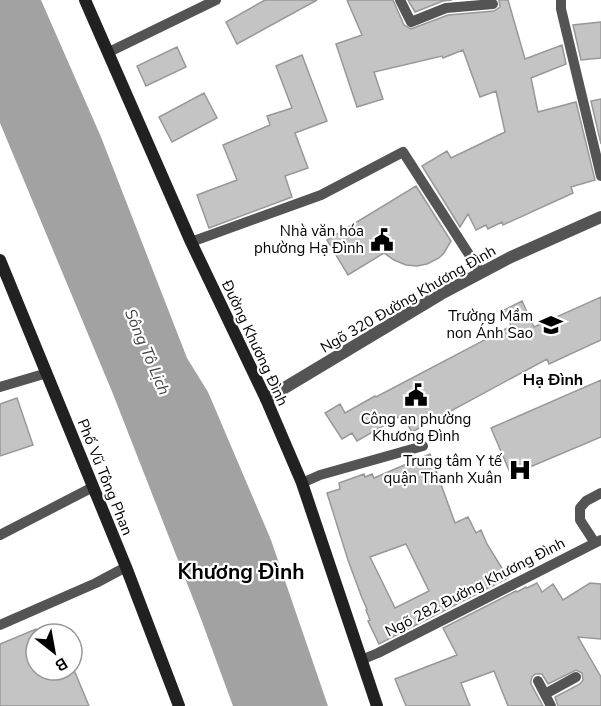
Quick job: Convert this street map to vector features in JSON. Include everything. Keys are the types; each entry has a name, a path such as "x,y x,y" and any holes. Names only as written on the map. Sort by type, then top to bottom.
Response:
{"main road":[{"name":"Đường Khương Đình","path":"85,0 191,242 266,399 302,483 377,706"},
{"name":"Phố Vũ Tông Phan","path":"0,260 126,567 179,706"}],"street":[{"name":"Ngõ 320 Đường Khương Đình","path":"266,399 431,300 511,257 601,216"}],"lane":[{"path":"109,52 216,0"},
{"path":"400,0 411,22 446,8 493,4"},
{"path":"561,0 561,9 601,177"},
{"path":"191,242 321,195 403,152 481,273"},
{"path":"0,387 47,373"},
{"path":"302,483 320,475 423,446"},
{"path":"0,535 93,487"},
{"path":"598,542 580,520 580,508 586,501 601,493"},
{"name":"Ngõ 282 Đường Khương Đình","path":"361,660 598,542"},
{"path":"0,625 126,567"},
{"path":"545,694 576,677"},
{"path":"538,681 551,706"}],"water":[{"name":"Sông Tô Lịch","path":"0,0 41,0 101,137 187,358 208,392 271,540 328,706 233,706 113,394 0,123"}],"building":[{"path":"265,0 317,0 237,44 226,22"},
{"path":"347,0 393,0 404,25 411,29 448,15 494,11 500,7 499,0 508,0 525,59 562,45 566,64 531,78 538,112 576,102 595,180 571,187 573,193 503,225 502,222 488,229 486,225 476,230 468,214 460,227 422,166 447,151 451,158 505,132 496,91 480,97 463,50 443,58 442,56 374,72 383,99 357,107 336,44 362,35"},
{"path":"408,0 452,0 443,1 415,12"},
{"path":"601,22 601,58 581,60 573,25"},
{"path":"177,47 186,67 146,86 137,66"},
{"path":"302,55 327,121 295,133 308,168 285,176 292,197 209,228 197,195 237,180 223,145 270,125 267,116 292,108 276,66"},
{"path":"204,93 217,118 172,142 159,117"},
{"path":"601,99 601,144 591,101"},
{"path":"416,186 451,241 444,253 427,264 417,266 406,265 384,253 348,275 327,240"},
{"path":"601,297 601,340 549,364 547,359 412,432 402,415 357,441 352,433 342,439 325,413 340,404 345,413 511,326 504,310 522,301 534,327"},
{"path":"601,380 601,437 511,475 491,428"},
{"path":"17,398 33,445 0,456 0,404"},
{"path":"430,454 455,523 468,517 476,533 481,530 508,578 379,644 368,621 370,620 367,609 348,560 327,493 340,489 339,483 364,474 365,477 372,474 374,478","holes":["406,544 429,591 395,608 370,557"]},
{"path":"537,583 542,592 553,584 563,600 590,583 601,584 601,639 578,637 601,677 601,706 558,706 555,697 580,684 583,680 582,673 576,670 548,684 542,674 535,674 532,677 531,684 543,706 508,706 494,671 461,683 470,706 406,706 395,679 457,655 443,628 516,591"},
{"path":"24,634 24,682 79,682 89,706 0,706 0,644"}],"place":[{"name":"Nhà văn hóa phường Hạ Đình","path":"382,240"},
{"name":"Trường Mầm non Ánh Sao","path":"551,325"},
{"name":"Công an phường Khương Đình","path":"416,395"},
{"name":"Trung tâm Y tế quận Thanh Xuân","path":"520,470"}],"district":[{"name":"Hạ Đình","path":"553,380"},
{"name":"Khương Đình","path":"241,572"}]}
